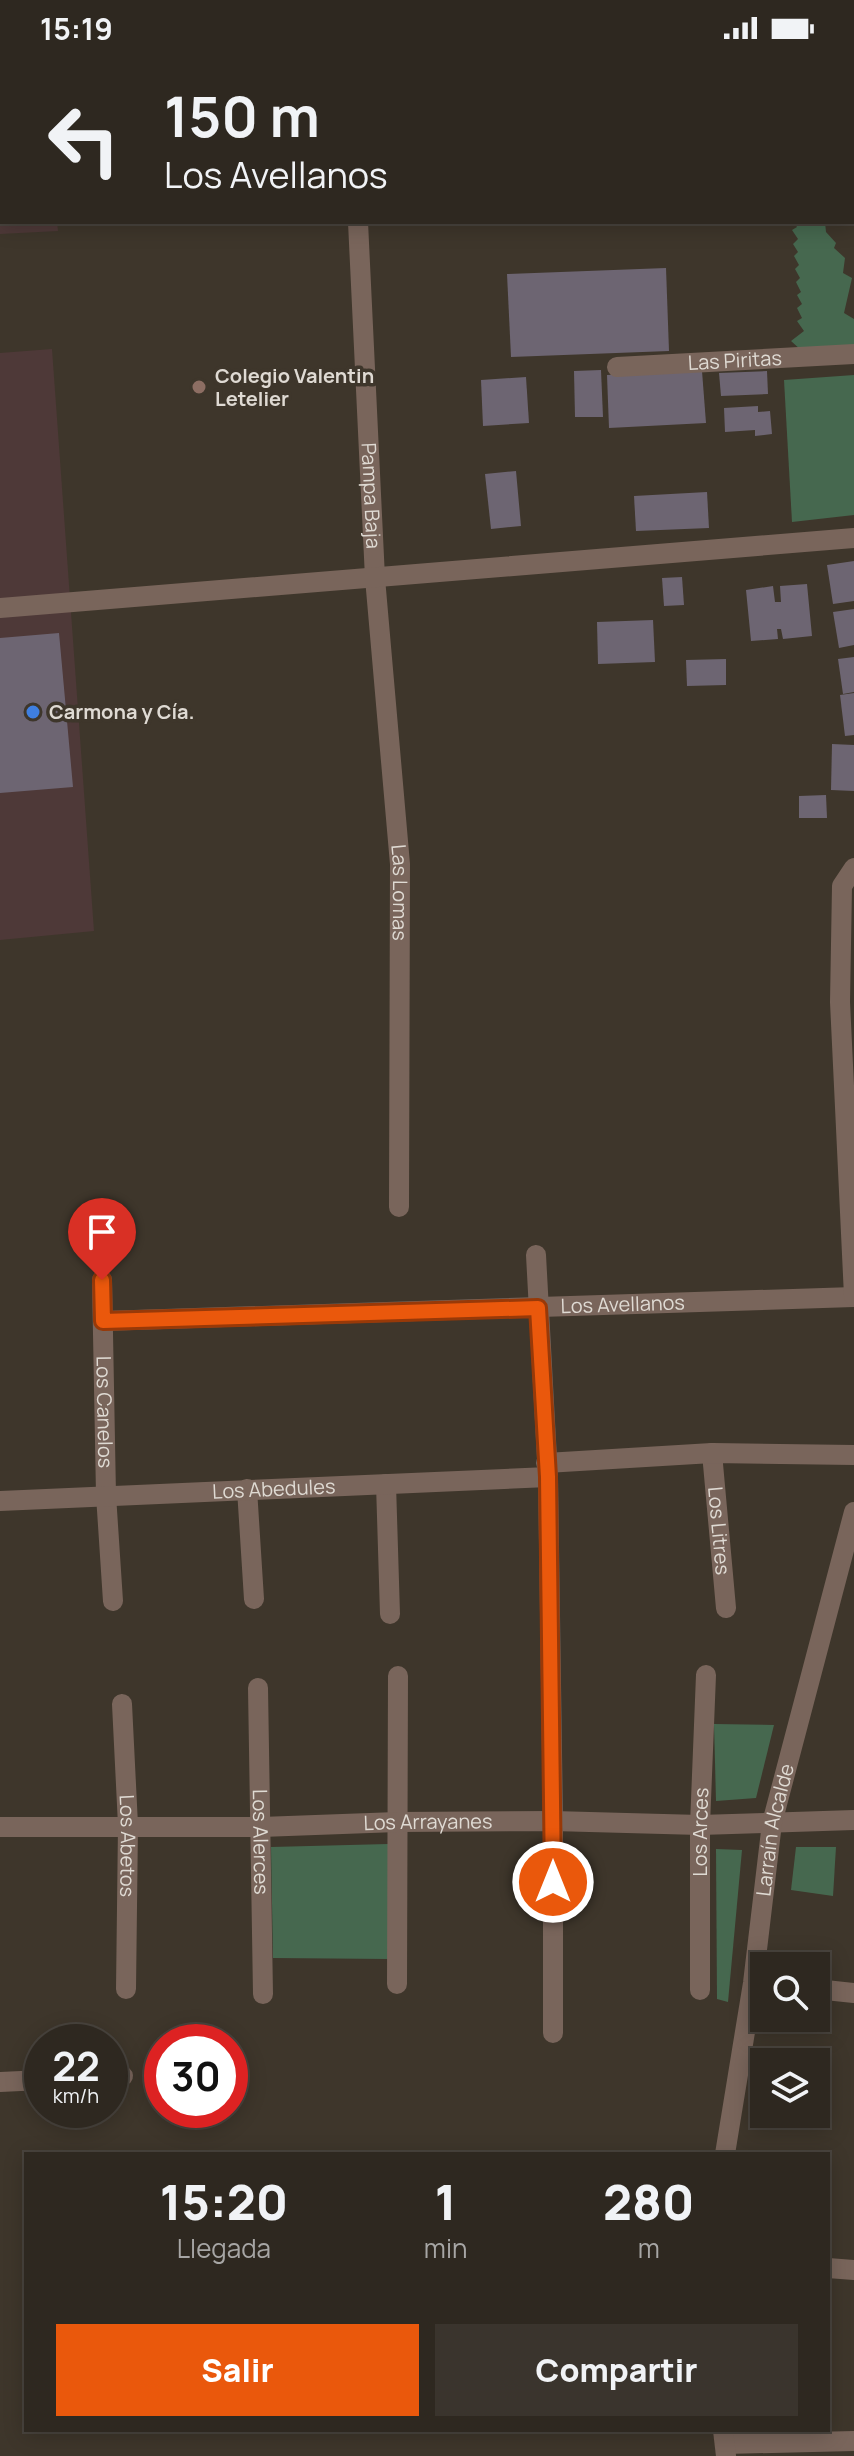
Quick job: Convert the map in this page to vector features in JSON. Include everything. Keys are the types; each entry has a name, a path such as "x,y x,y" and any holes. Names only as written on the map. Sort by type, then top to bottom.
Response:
{"street":[{"name":"Pampa Baja","path":"358,224 375,578"},
{"name":"Las Piritas","path":"617,367 854,354"},
{"path":"0,608 854,538"},
{"name":"Las Lomas","path":"375,578 400,864 399,1207"},
{"path":"854,868 842,886 854,1297"},
{"path":"536,1255 547,1470 553,2033"},
{"name":"Los Canelos","path":"102,1280 106,1495 113,1601"},
{"name":"Los Avellanos","path":"103,1321 854,1297"},
{"name":"Los Abedules","path":"0,1501 386,1484 712,1453 854,1455"},
{"name":"Los Litres","path":"712,1453 726,1608"},
{"path":"386,1484 390,1614"},
{"path":"247,1489 254,1599"},
{"name":"Larraín Alcalde","path":"761,1952 772,1823 854,1512"},
{"name":"Los Arces","path":"700,1990 700,1825 706,1675"},
{"path":"397,1984 398,1676"},
{"name":"Los Alerces","path":"258,1688 263,1994"},
{"name":"Los Abetos","path":"122,1704 128,1825 126,1989"},
{"name":"Los Arrayanes","path":"0,1827 261,1827 553,1821 700,1825 854,1820"},
{"path":"830,1990 854,1993"},
{"name":"Larraín Alcalde","path":"725,2152 750,2024"},
{"path":"0,2082 24,2081"},
{"path":"830,2268 854,2270"},
{"path":"725,2443 854,2441"}],"shaded area":[{"path":"0,224 57,224 58,231 0,234"},
{"path":"52,349 94,931 0,940 0,353"}],"green space":[{"path":"795,224 825,224 826,232 836,243 834,248 845,258 843,273 852,278 844,313 854,319 854,344 850,348 801,350 791,341 804,331 797,321 802,318 797,308 802,304 797,295 801,292 796,282 800,278 795,269 799,265 794,256 798,252 793,244 798,239 792,230 797,227"},
{"path":"854,375 854,515 792,522 784,380"},
{"path":"714,1724 774,1725 756,1798 716,1801"},
{"path":"388,1844 389,1959 273,1958 271,1847"},
{"path":"796,1847 836,1847 833,1896 791,1890"},
{"path":"716,1849 742,1850 728,2002 717,1999"}],"building":[{"path":"666,268 669,351 511,357 507,274"},
{"path":"601,370 603,417 575,417 574,371"},
{"path":"702,371 706,423 609,428 607,375"},
{"path":"767,371 768,394 721,396 719,373"},
{"path":"526,377 529,423 483,426 481,380"},
{"path":"758,406 758,412 770,411 772,434 755,436 755,430 725,432 724,408"},
{"path":"516,471 521,526 491,529 485,474"},
{"path":"707,492 709,528 636,531 634,496"},
{"path":"854,561 854,601 833,604 827,565"},
{"path":"682,577 684,605 664,606 662,578"},
{"path":"807,584 812,636 783,639 781,629 777,629 778,639 751,641 746,590 773,586 775,602 781,602 780,586"},
{"path":"854,609 854,645 839,648 833,612"},
{"path":"653,620 655,662 598,664 597,622"},
{"name":"Carmona y Cía.","path":"59,633 73,787 0,793 0,638"},
{"path":"854,657 854,692 843,694 838,659"},
{"path":"726,659 726,685 687,686 686,660"},
{"path":"854,693 854,735 845,736 840,695"},
{"path":"832,744 854,745 854,791 831,790"},
{"path":"826,795 827,818 799,818 799,796"}],"place":[{"name":"Colegio Valentin Letelier","path":"199,387"},
{"name":"Carmona y Cía.","path":"33,712"}],"route":[{"path":"102,1280 103,1321 538,1308 548,1477 553,1882"}]}
